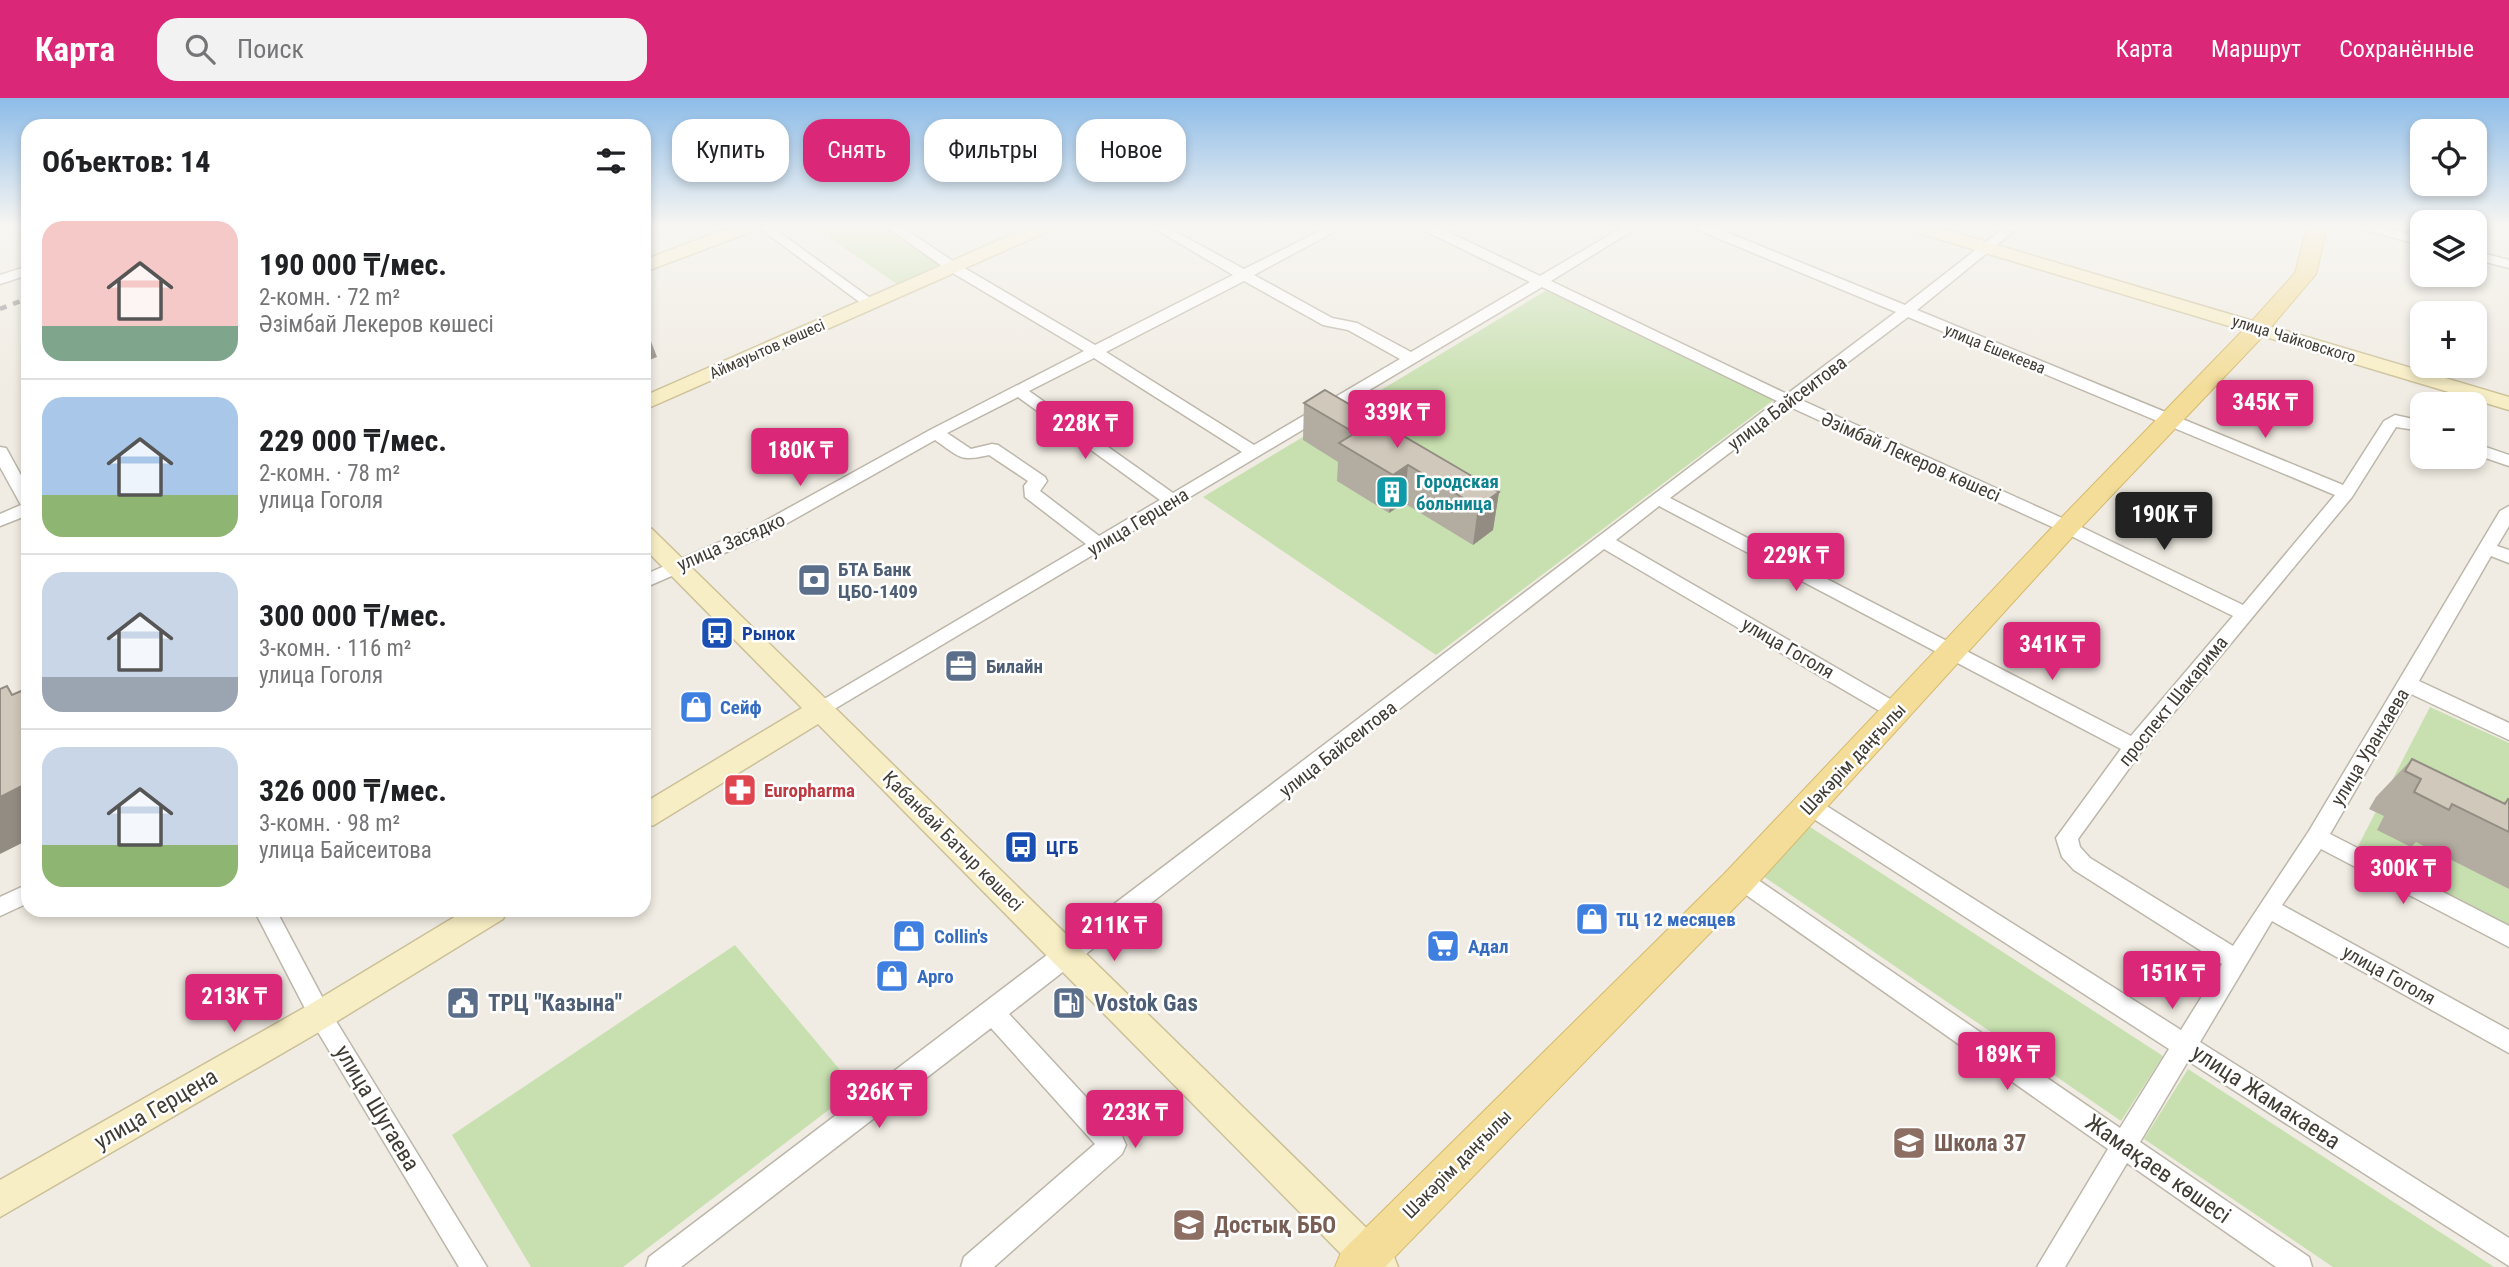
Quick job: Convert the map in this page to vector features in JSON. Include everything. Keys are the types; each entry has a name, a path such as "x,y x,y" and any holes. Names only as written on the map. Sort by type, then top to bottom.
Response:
{"main road":[{"name":"Шәкәрім даңғылы","path":"1368,1263 1810,806 2298,282"}],"street":[{"path":"840,282 870,303"},
{"name":"Аймауытов көшесі","path":"651,401 917,282"},
{"path":"977,282 1094,351 1255,453"},
{"name":"улица Засядко","path":"651,578 762,530 936,433 1228,282"},
{"path":"1256,282 1328,322 1352,326 1410,358"},
{"name":"улица Герцена","path":"651,813 1540,282"},
{"name":"Әзімбай Лекеров көшесі","path":"1540,282 1790,401 2067,527 2244,613"},
{"name":"улица Ешекеева","path":"1833,282 2346,493"},
{"name":"улица Байсеитова","path":"659,1267 1070,956 1659,499 1945,282"},
{"name":"улица Чайковского","path":"2101,282 2509,404"},
{"path":"1019,391 1173,501"},
{"name":"проспект Шакарима","path":"2237,961 2082,864 2070,851 2067,838 2134,747 2346,493 2390,424 2395,420 2410,423"},
{"path":"936,433 968,455 992,449 1039,481 1032,486 1031,493 1100,545"},
{"path":"0,452 21,490"},
{"path":"2487,453 2509,461"},
{"path":"1659,499 2134,747"},
{"name":"улица Уранхаева","path":"2050,1267 2268,908 2317,836 2509,511"},
{"path":"0,520 21,512"},
{"name":"Қабанбай Батыр көшесі","path":"651,541 944,835 1070,956 1368,1263"},
{"name":"улица Гоголя","path":"1605,542 1898,712"},
{"path":"2487,548 2509,557"},
{"path":"2407,684 2509,732"},
{"name":"улица Жамакаева","path":"1810,806 2509,1253"},
{"path":"2317,836 2509,937"},
{"name":"Жамақаев көшесі","path":"1740,879 2299,1267"},
{"path":"0,907 21,896"},
{"name":"улица Гоголя","path":"2268,908 2509,1042"},
{"name":"улица Шугаева","path":"269,917 320,1015 474,1267"},
{"name":"улица Герцена","path":"0,1199 320,1015 481,917"},
{"path":"974,1267 1112,1145 994,1014"}],"green space":[{"path":"1552,287 1779,396 1436,655 1203,497"},
{"path":"2430,707 2509,743 2509,934 2354,854"},
{"path":"1807,825 2163,1056 2121,1121 1760,874"},
{"path":"735,945 856,1089 623,1267 531,1267 452,1135"},
{"path":"2188,1069 2494,1267 2333,1267 2144,1139"}],"building":[{"path":"1325,390 1499,492 1478,507 1408,465 1393,475 1339,443 1355,433 1304,403"},
{"path":"7,686 12,695 21,691 21,786 0,797 0,689"},
{"path":"2412,759 2505,804 2508,799 2509,832 2452,804 2449,810 2414,792 2421,779 2405,771"}],"railway":[{"path":"0,309 21,301"}],"place":[{"name":"Городская больница","path":"1392,492"},
{"name":"БТА Банк ЦБО-1409","path":"814,580"},
{"name":"Рынок","path":"717,633"},
{"name":"Билайн","path":"961,666"},
{"name":"Сейф","path":"696,707"},
{"name":"Europharma","path":"740,790"},
{"name":"ЦГБ","path":"1021,847"},
{"name":"ТЦ 12 месяцев","path":"1592,919"},
{"name":"Collin's","path":"909,936"},
{"name":"Адал","path":"1443,946"},
{"name":"Арго","path":"892,976"},
{"name":"ТРЦ \"Казына\"","path":"463,1003"},
{"name":"Vostok Gas","path":"1069,1003"},
{"name":"Школа 37","path":"1909,1143"},
{"name":"Достық ББО","path":"1189,1225"}]}
